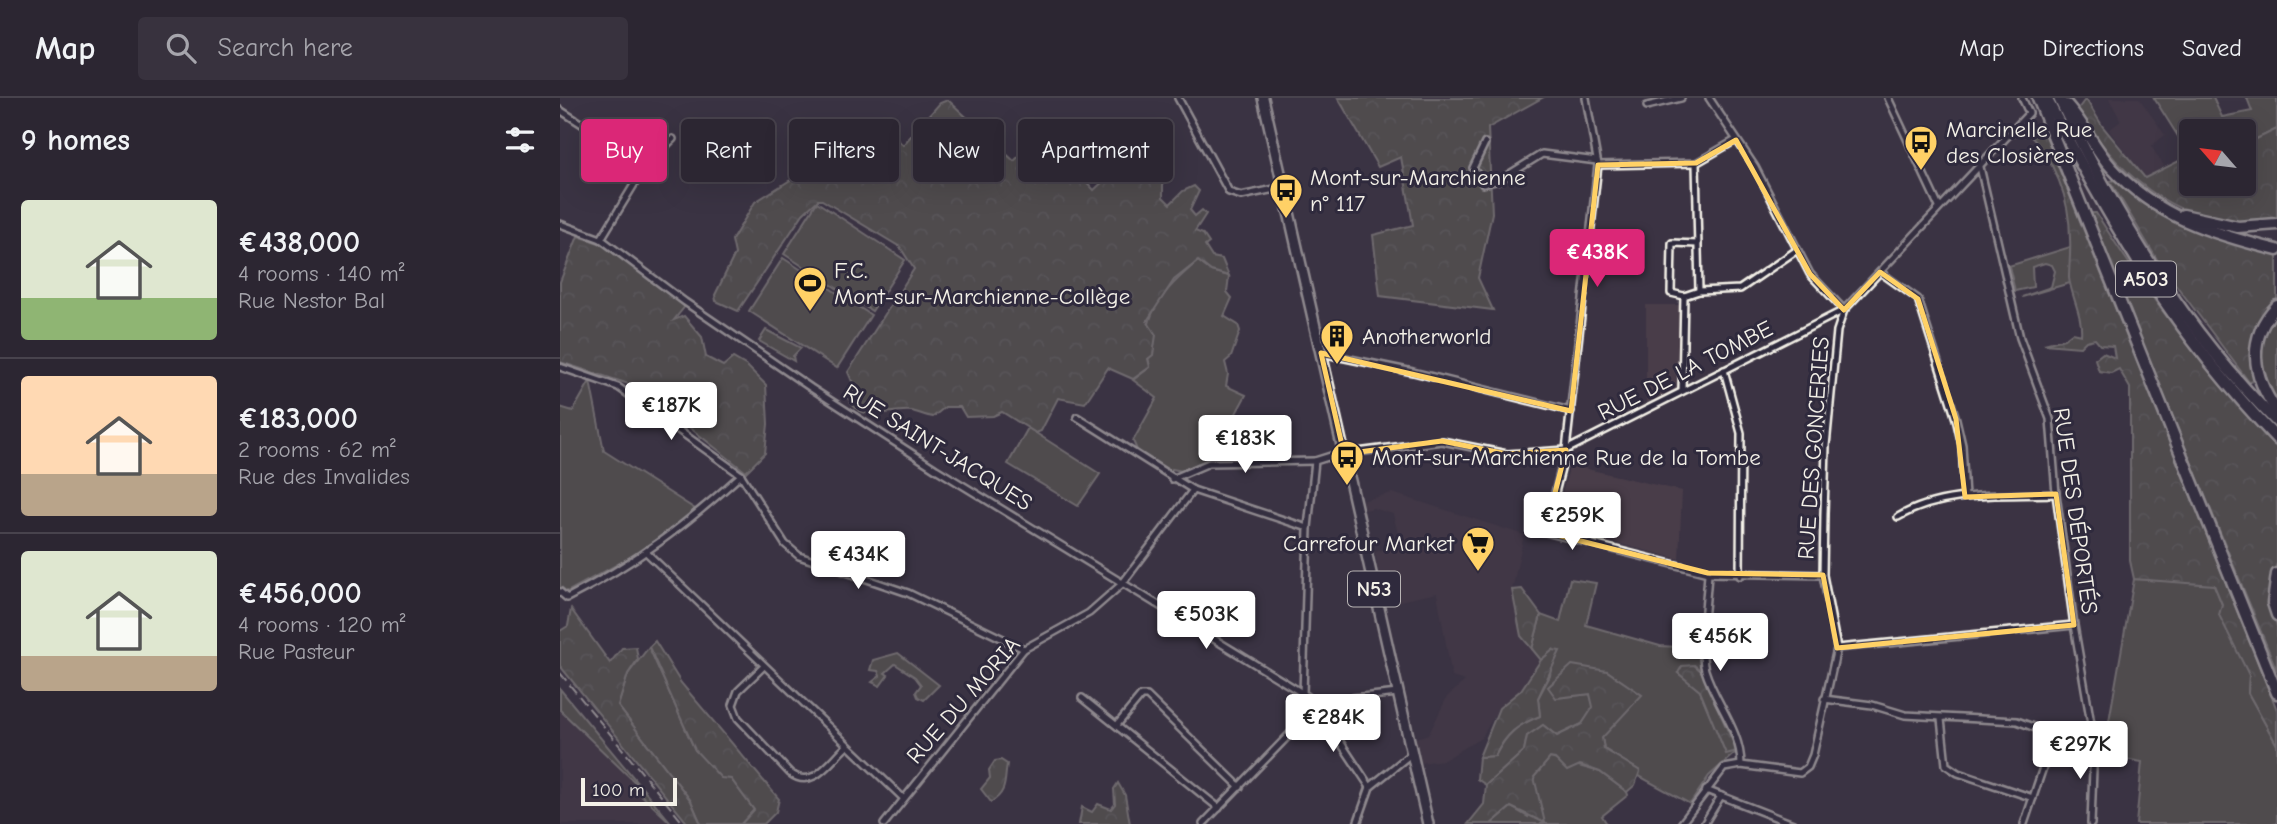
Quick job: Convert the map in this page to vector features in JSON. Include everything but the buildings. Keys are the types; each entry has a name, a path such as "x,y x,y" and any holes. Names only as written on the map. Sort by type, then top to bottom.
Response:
{"highway":[{"path":"2038,98 2277,693"},
{"name":"A503","path":"2046,98 2101,205 2148,281 2200,353 2277,439"},
{"path":"2059,98 2075,114 2110,166 2156,205 2192,226 2277,250"},
{"name":"A503","path":"2059,98 2088,156 2157,272 2222,361 2277,422"},
{"path":"2156,205 2212,223 2238,227 2277,224"},
{"path":"2277,306 2259,332 2255,351 2259,378 2277,411"},
{"path":"2277,574 2273,603 2277,615"},
{"path":"2264,661 2277,680"}],"main road":[{"name":"N53","path":"1263,98 1428,824"}],"street":[{"path":"1178,98 1229,192 1241,196 1283,187"},
{"path":"1545,532 1566,450 1597,163 1586,98"},
{"path":"1647,106 1681,98"},
{"path":"1709,98 1755,167 1810,274 1844,310"},
{"path":"1888,98 1939,207"},
{"name":"RUE DE LA TOMBE","path":"1172,479 1209,463 1315,460 1442,442 1507,454 1566,450 1844,310 2029,113 2022,98"},
{"path":"560,110 581,123"},
{"path":"667,145 673,139"},
{"path":"1485,143 1473,168 1483,184 1500,180 1542,154 1597,163 1696,163 1736,140"},
{"path":"1696,163 1699,291"},
{"name":"RUE DES DÉPORTÉS","path":"1980,167 2020,338 2050,419 2056,494 2074,625 2094,741 2091,824"},
{"path":"601,239 636,182"},
{"name":"RUE SAINT-JACQUES","path":"560,224 601,239 685,302 811,388 1303,694 1317,706 1370,788"},
{"path":"1698,244 1672,243 1671,293 1684,296 1699,291 1740,289 1797,250"},
{"path":"1880,272 1918,299 1956,419 1962,445 1965,497"},
{"path":"1682,391 1684,296"},
{"name":"RUE DES GONCERIES","path":"1741,765 1800,773 1808,767 1838,648 1823,575 1826,446 1837,331 1844,310"},
{"path":"1321,353 1413,372 1571,411"},
{"path":"560,367 618,387 741,475 785,544 799,556 908,593 1024,649"},
{"path":"1724,370 1741,433 1740,576"},
{"path":"1077,417 1193,490 1308,528"},
{"path":"1303,694 1308,528 1315,460"},
{"path":"560,593 567,598 623,569 694,517 741,475"},
{"name":"RUE DU MORIA","path":"884,824 1024,649 1089,613 1122,583 1193,490"},
{"path":"1898,517 1918,505 1965,497 2056,494"},
{"path":"1532,528 1708,573 1740,576 1823,575"},
{"path":"647,553 846,747 903,798"},
{"path":"1681,824 1724,768 1741,765 1741,747 1704,667 1708,573"},
{"path":"1838,648 2074,625"},
{"path":"763,667 738,691 733,705 738,718 790,773 796,777 810,779 818,775 846,747"},
{"path":"1203,824 1317,706 1325,701 1398,693"},
{"path":"1117,725 1141,696 1147,696 1240,787"},
{"path":"1082,698 1219,808"},
{"path":"1824,699 1872,705 1905,715 2017,721 2054,735 2094,741"},
{"path":"1941,719 1946,765 1958,772 2033,798"},
{"path":"2024,824 2054,735"},
{"path":"1357,824 1370,788 1412,753"},
{"path":"1706,790 1793,824"},
{"path":"1704,824 1721,796"}],"highlighted area":[{"path":"1736,140 1810,274 1844,310 1880,272 1918,299 1956,419 1965,497 2056,494 2074,625 1837,648 1823,575 1708,573 1545,532 1566,450 1507,454 1442,441 1344,454 1321,353 1571,411 1598,165 1696,163"}],"shaded area":[{"path":"2109,98 2139,98 2165,135 2151,146 2164,166 2145,178 2109,130 2121,121"},
{"path":"1646,305 1683,305 1680,387 1646,403"},
{"path":"1570,465 1682,491 1679,559 1552,527"},
{"path":"1392,493 1524,535 1512,590 1521,636 1541,660 1521,690 1499,708 1481,738 1444,760 1419,763 1413,739 1429,734 1447,697 1465,681 1452,677 1437,593 1385,604 1375,552 1401,545 1393,514 1373,508 1365,510 1362,501"},
{"path":"560,710 642,788 639,792 672,824 560,824"}],"green space":[{"path":"1338,98 1542,98 1488,128 1492,213 1478,278 1493,310 1380,296 1373,235 1413,225 1401,157 1378,167"},
{"path":"2154,98 2213,98 2222,117 2252,111 2247,98 2277,98 2277,129 2256,139 2256,119 2179,119 2179,138"},
{"path":"948,100 969,119 926,119 940,103"},
{"path":"2087,101 2103,127 2145,178 2179,161 2179,196 2256,196 2256,139 2277,129 2277,217 2245,221 2215,219 2186,211 2160,198 2114,159 2078,109"},
{"path":"2041,124 2277,710 2277,745 2248,693 2249,675 2219,615 2222,604 2214,585 2134,579 2130,561 2130,388 2119,369 2111,373 2099,371 2095,359 2103,353 2115,358 2113,346 2100,345 2095,339 2086,341 2080,347 2044,344 2064,339 2072,333 2081,335 2081,328 2069,278 2069,224 2064,194 2053,167 2026,131"},
{"path":"913,134 913,182 1004,182 1004,152 1014,161 1018,157 1018,182 1087,182 1094,190 1103,182 1163,182 1163,197 1170,204 1183,191 1194,186 1199,191 1190,210 1195,216 1202,210 1206,214 1195,231 1203,234 1209,243 1205,246 1212,257 1222,259 1229,276 1211,271 1198,261 1174,280 1147,321 1156,335 1153,355 1148,359 1150,367 1133,379 1108,368 1085,403 1058,398 1041,431 1036,433 1002,412 993,416 966,417 960,407 945,407 933,417 911,411 875,414 859,411 847,396 855,388 848,372 914,269 900,247 818,200 803,214 738,311 716,301 715,295 735,254 732,240 755,202 789,181 899,182 899,141 903,145"},
{"path":"2116,180 2152,208 2191,228 2233,243 2277,254 2277,301 2262,317 2252,339 2254,381 2249,382 2158,261 2110,181"},
{"name":"F.C. Mont-sur-Marchienne-Collège","path":"817,202 905,260 872,311 784,254"},
{"path":"2089,213 2096,213 2180,335 2251,421 2277,448 2277,563 2271,595 2277,627 2277,671"},
{"path":"578,236 599,243 686,305 674,320 684,316 702,337 706,357 723,366 733,358 747,366 766,385 768,424 765,453 746,472 638,387 560,362 560,282"},
{"path":"2070,247 2070,283 2022,297 2051,287 2055,271 2052,265 2045,263 2032,267 2033,287 2015,291 2009,266"},
{"name":"F.C. Mont-sur-Marchienne-Collège","path":"783,258 871,315 837,368 749,311"},
{"path":"1198,261 1211,271 1229,276 1227,292 1232,298 1224,316 1238,325 1240,331 1231,357 1225,362 1228,374 1226,386 1246,395 1214,454 1207,453 1206,460 1182,471 1172,469 1170,474 1137,450 1133,441 1157,398 1133,380 1150,367 1147,333 1156,306 1174,283"},
{"path":"2277,314 2277,401 2263,368 2262,346 2269,324"},
{"path":"766,330 801,348 793,356 794,361 759,341"},
{"path":"590,381 604,451 695,509 673,534 567,592 560,586 560,407 573,411"},
{"path":"1028,428 1100,474 1078,506 1008,464"},
{"path":"1570,579 1596,583 1586,625 1660,646 1697,648 1701,671 1694,665 1678,673 1700,691 1726,753 1737,751 1709,776 1690,804 1639,776 1640,771 1604,749 1602,737 1641,695 1607,671 1556,698 1590,694 1594,707 1582,724 1557,736 1543,725 1527,736 1524,751 1486,785 1477,779 1479,757 1495,756 1513,731 1540,716 1538,698 1550,676 1553,650 1541,660 1532,649 1541,615 1560,622"},
{"path":"2134,579 2214,584 2249,675 2248,693 2277,745 2277,824 2136,824 2142,762 2103,755"},
{"path":"1522,589 1541,615 1532,649 1521,636 1512,590"},
{"path":"571,609 610,663 622,648 636,647 638,659 628,674 618,706 691,801 701,824 688,824 560,666 560,631 568,626"},
{"path":"655,641 681,683 779,799 776,812 764,824 741,824 754,810 731,779 721,778 695,750 649,647"},
{"path":"649,647 695,750 731,779 754,810 741,824 701,824 691,801 618,706 628,674"},
{"path":"1553,650 1560,651 1538,698 1540,716 1513,731 1495,756 1479,757 1499,708 1521,690 1541,660"},
{"path":"898,653 939,685 924,700 918,697 916,692 921,685 915,677 895,664 885,673 888,675 880,686 872,682 880,676 878,671 870,670 873,660"},
{"path":"1572,665 1607,671 1642,695 1602,738 1604,749 1640,771 1635,785 1627,792 1600,772 1580,765 1567,771 1555,759 1550,758 1534,777 1545,823 1511,807 1491,824 1468,824 1484,804 1486,785 1524,751 1527,736 1543,725 1557,736 1582,724 1593,707 1590,694 1556,698 1548,687"},
{"path":"1694,665 1701,671 1737,751 1726,754 1700,691 1678,673 1682,666"},
{"path":"560,689 672,824 638,792 641,788 560,710"},
{"path":"1550,758 1600,772 1627,792 1628,795 1602,816 1607,824 1491,824 1511,807 1528,817 1534,777"},
{"path":"1001,760 1007,764 1004,785 1000,794 991,802 981,789 990,778 989,770 995,761"},
{"path":"1118,783 1125,795 1130,824 1079,824 1082,807 1092,812 1098,804 1111,809 1115,804 1114,789"}],"railway":[{"path":"560,673 684,824"}],"place":[{"name":"Marcinelle Rue des Closières","path":"1921,172"},
{"name":"Mont-sur-Marchienne n° 117","path":"1286,220"},
{"name":"F.C. Mont-sur-Marchienne-Collège","path":"810,313"},
{"name":"Anotherworld","path":"1337,366"},
{"name":"Mont-sur-Marchienne Rue de la Tombe","path":"1347,487"},
{"name":"Carrefour Market","path":"1478,573"}]}
